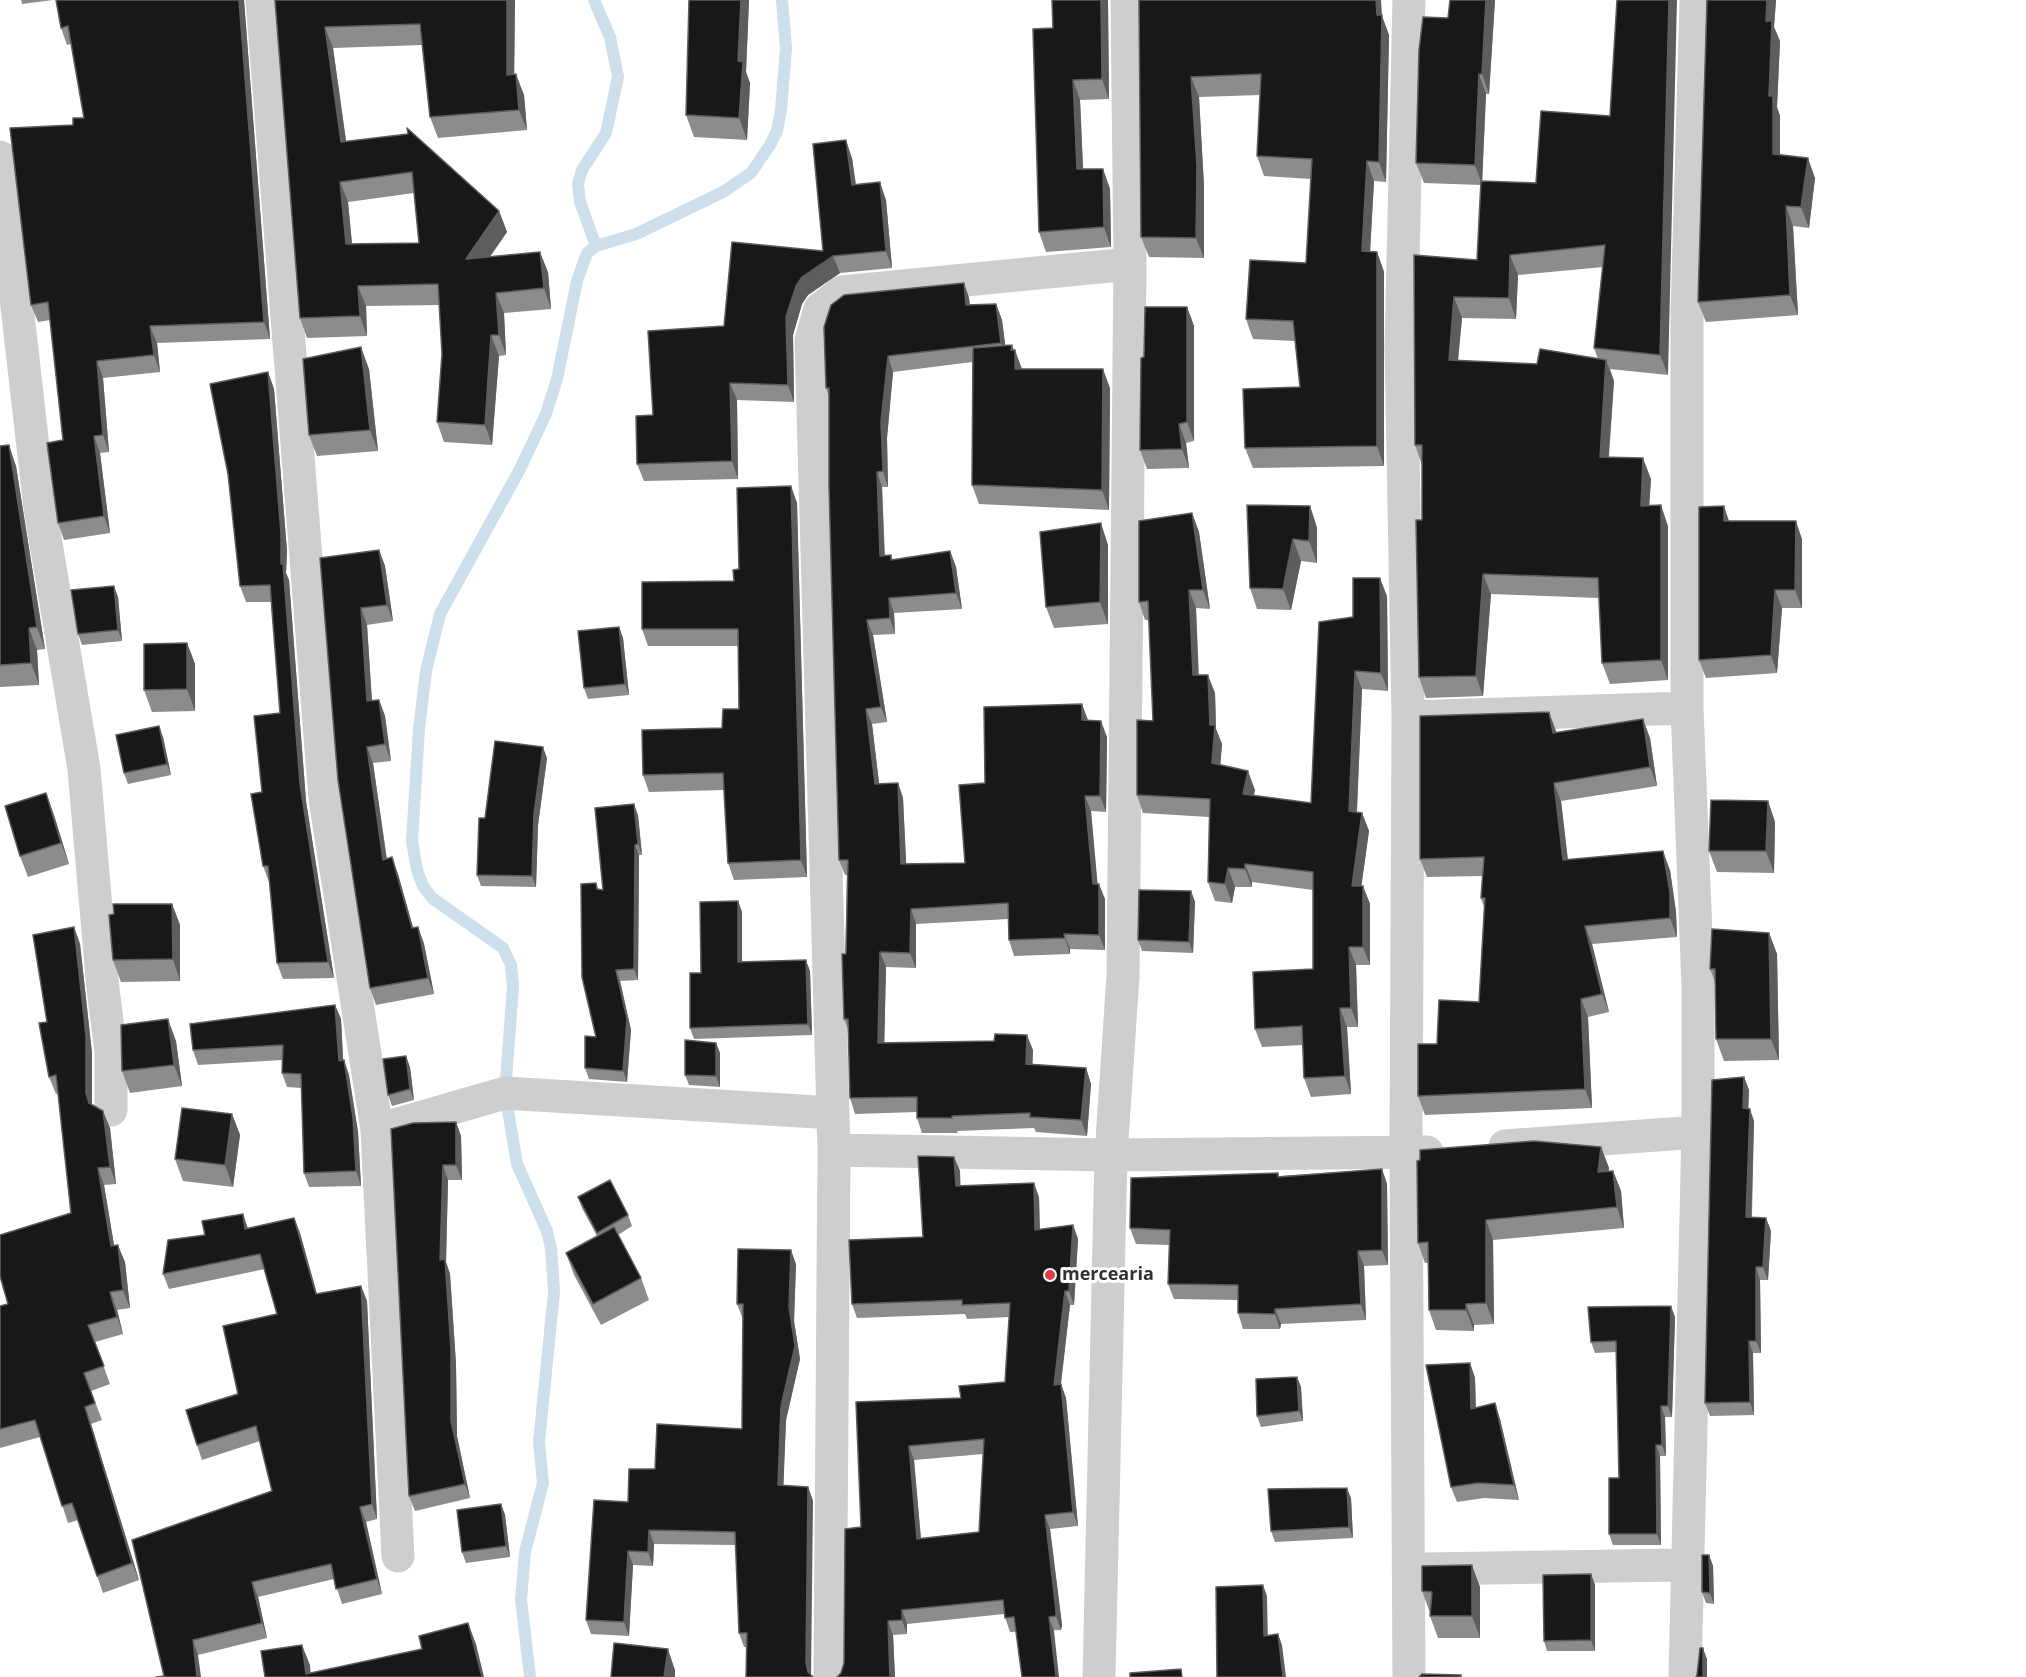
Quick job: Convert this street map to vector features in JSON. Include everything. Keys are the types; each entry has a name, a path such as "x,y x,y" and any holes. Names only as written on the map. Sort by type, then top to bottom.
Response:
{"street":[{"path":"262,0 325,799 377,1130 398,1556"},
{"path":"1099,1677 1111,1155 1123,976 1130,264 1126,0"},
{"path":"1409,0 1401,348 1408,717 1406,1153 1409,1677"},
{"path":"1685,1677 1698,1132 1698,986 1687,708 1687,314 1696,0"},
{"path":"0,157 10,266 40,508 84,769 103,989 111,1052 111,1110"},
{"path":"830,1677 834,1150 811,340 820,309 842,292 1130,264"},
{"path":"1408,717 1687,708"},
{"path":"377,1130 505,1093 833,1113"},
{"path":"834,1150 1111,1155 1406,1153 1698,1132"},
{"path":"1408,1569 1679,1565 1686,1569"}],"building":[{"path":"56,0 239,0 264,322 150,326 154,355 97,361 103,435 94,436 104,516 58,523 47,443 63,440 48,302 31,305 10,128 73,125 73,118 84,118 68,26 61,28"},
{"path":"275,0 507,0 507,75 516,74 519,110 430,117 420,24 325,27 341,142 408,134 407,128 499,211 466,259 540,252 544,288 496,293 499,335 491,335 485,425 437,422 442,354 438,284 358,286 360,316 300,318","holes":["412,172 419,243 346,244 340,182"]},
{"path":"689,0 741,0 738,61 743,62 739,118 686,115"},
{"path":"1052,0 1101,0 1102,79 1073,80 1077,169 1103,169 1104,227 1039,232 1033,29 1053,28"},
{"path":"1139,0 1376,0 1377,15 1382,15 1379,162 1367,161 1362,251 1377,252 1377,446 1245,448 1243,389 1300,387 1293,321 1246,319 1250,260 1306,263 1312,159 1257,156 1261,74 1191,77 1197,166 1196,238 1141,237"},
{"path":"1450,0 1486,0 1482,74 1479,74 1475,165 1416,163 1419,50 1423,17 1448,18"},
{"path":"1617,0 1669,0 1660,355 1594,348 1605,245 1510,255 1509,298 1454,297 1449,360 1537,364 1540,349 1606,360 1600,457 1643,458 1641,506 1661,505 1661,660 1602,663 1598,578 1483,574 1476,676 1419,677 1416,520 1422,520 1422,445 1415,445 1414,255 1477,260 1481,181 1536,183 1541,111 1610,116"},
{"path":"1707,0 1767,0 1766,21 1772,21 1769,96 1773,96 1773,154 1808,158 1801,207 1786,206 1790,295 1698,302"},
{"path":"846,140 852,185 880,182 886,251 833,256 802,277 796,286 786,317 788,385 730,383 732,461 637,464 636,416 653,415 648,331 724,326 732,242 823,251 813,144"},
{"path":"964,283 966,305 996,304 1001,343 888,356 881,422 883,471 877,472 880,556 891,555 891,560 950,551 956,593 889,598 890,618 867,620 881,707 866,709 875,784 898,783 901,864 965,863 959,785 985,783 984,707 1082,704 1082,720 1101,721 1100,796 1085,796 1093,884 1099,884 1099,935 1064,934 1065,938 1009,940 1008,903 911,909 910,953 880,952 878,1043 994,1041 995,1034 1027,1035 1026,1064 1086,1068 1081,1120 1030,1117 1030,1113 917,1118 917,1097 850,1098 848,1019 844,1019 842,954 846,954 848,860 839,860 829,486 829,388 826,388 824,327 831,305 844,295"},
{"path":"1145,307 1187,307 1187,422 1179,424 1182,449 1140,450 1141,358 1144,357"},
{"path":"1012,345 1011,350 1015,350 1015,369 1103,369 1102,490 972,485 973,348"},
{"path":"361,347 370,430 309,435 303,359"},
{"path":"268,372 281,534 281,564 283,564 300,784 328,962 277,963 268,866 263,866 251,794 262,792 254,716 280,713 270,585 240,586 228,474 210,384"},
{"path":"9,445 37,627 29,628 31,663 0,665 0,446"},
{"path":"791,486 801,860 728,863 723,773 643,775 642,730 722,728 723,709 739,709 738,629 642,629 642,582 734,581 733,570 739,569 737,488"},
{"path":"1247,505 1310,506 1309,541 1293,539 1283,589 1250,588"},
{"path":"1724,506 1724,521 1796,521 1795,590 1775,590 1771,655 1699,660 1699,507"},
{"path":"1192,513 1203,590 1189,590 1193,675 1208,675 1210,725 1215,725 1212,763 1248,771 1243,794 1311,803 1319,622 1353,617 1353,578 1380,578 1381,673 1355,671 1349,811 1362,813 1352,886 1363,886 1363,947 1349,947 1351,1008 1340,1008 1345,1076 1304,1078 1302,1026 1255,1029 1253,972 1313,969 1313,872 1245,864 1245,869 1228,868 1225,884 1208,882 1210,799 1137,795 1137,720 1153,721 1148,601 1139,602 1139,521"},
{"path":"1101,523 1100,602 1046,607 1040,532"},
{"path":"379,550 387,605 361,608 367,701 379,700 385,744 367,747 383,860 392,857 412,928 418,927 428,978 370,988 338,780 320,558"},
{"path":"114,586 118,630 78,634 71,590"},
{"path":"619,627 625,684 584,688 578,631"},
{"path":"187,643 187,689 144,690 144,644"},
{"path":"1549,712 1553,733 1643,719 1650,767 1554,783 1563,860 1663,851 1670,893 1670,918 1585,926 1602,994 1581,999 1585,1089 1418,1096 1418,1044 1437,1044 1439,1000 1479,1002 1485,898 1481,898 1484,857 1420,859 1420,716"},
{"path":"159,726 167,764 124,773 116,735"},
{"path":"495,741 543,747 534,814 532,876 477,875 479,818 485,818"},
{"path":"46,793 61,843 20,856 5,806"},
{"path":"1711,800 1768,801 1766,851 1709,851"},
{"path":"634,804 638,844 635,845 634,969 616,970 627,1019 623,1071 585,1068 585,1036 596,1037 582,977 581,884 596,883 597,889 603,890 595,808"},
{"path":"1139,890 1191,891 1189,942 1138,940"},
{"path":"738,901 738,962 806,960 808,1024 690,1028 690,973 701,973 700,902"},
{"path":"113,904 172,904 173,959 113,960 109,915 114,914"},
{"path":"74,927 86,1036 86,1093 89,1103 103,1111 110,1167 98,1168 111,1246 118,1245 123,1290 110,1292 117,1317 88,1325 104,1366 84,1373 95,1403 85,1407 132,1563 97,1576 72,1503 62,1506 35,1420 0,1429 0,1306 8,1304 0,1276 0,1235 71,1213 56,1075 49,1077 39,1023 47,1022 33,935"},
{"path":"1712,929 1769,933 1771,1039 1716,1039 1715,969 1710,969"},
{"path":"335,1005 339,1061 344,1060 353,1118 356,1171 304,1173 301,1074 282,1073 283,1045 193,1050 190,1024"},
{"path":"168,1019 174,1065 122,1071 121,1025"},
{"path":"685,1040 716,1043 716,1076 685,1075"},
{"path":"406,1056 410,1089 388,1095 383,1059"},
{"path":"1744,1077 1743,1108 1750,1109 1746,1217 1766,1218 1763,1267 1756,1267 1756,1341 1749,1341 1750,1402 1705,1403 1712,1080"},
{"path":"182,1108 232,1114 225,1165 175,1159"},
{"path":"456,1122 456,1165 443,1165 440,1260 445,1259 451,1350 451,1421 465,1484 409,1496 391,1129 413,1123"},
{"path":"1534,1141 1601,1147 1598,1172 1613,1171 1617,1207 1486,1220 1486,1303 1466,1304 1466,1310 1429,1310 1428,1242 1418,1243 1417,1161 1420,1160 1420,1150"},
{"path":"918,1156 954,1157 956,1186 1034,1183 1035,1230 1073,1225 1069,1291 1065,1291 1054,1385 1061,1384 1073,1512 1045,1515 1056,1611 1056,1616 1049,1617 1056,1677 1022,1677 1014,1617 1005,1618 1003,1600 902,1610 902,1620 888,1621 890,1677 837,1677 844,1663 845,1529 861,1527 856,1402 961,1398 959,1386 1005,1382 1010,1303 962,1305 962,1300 852,1304 849,1240 923,1237","holes":["984,1439 979,1532 917,1539 909,1446"]},
{"path":"1382,1169 1382,1250 1358,1251 1361,1304 1275,1309 1275,1314 1238,1313 1238,1285 1168,1284 1170,1230 1130,1228 1131,1178 1278,1173 1278,1177"},
{"path":"610,1180 628,1215 597,1233 578,1197"},
{"path":"243,1214 245,1229 294,1218 316,1294 361,1286 372,1504 360,1507 377,1579 336,1589 331,1564 252,1582 262,1623 193,1640 197,1677 156,1677 164,1676 132,1540 272,1491 256,1426 197,1445 186,1410 238,1394 223,1326 277,1314 260,1254 163,1274 168,1240 205,1235 202,1221"},
{"path":"614,1227 641,1278 593,1304 566,1253"},
{"path":"738,1249 791,1250 789,1307 795,1346 781,1406 778,1485 808,1487 806,1663 808,1672 813,1677 746,1677 747,1633 739,1633 735,1532 649,1530 648,1552 628,1551 624,1622 586,1620 594,1500 628,1502 629,1469 655,1469 657,1424 742,1429 743,1304 737,1304"},
{"path":"1671,1306 1668,1406 1661,1406 1662,1445 1656,1445 1657,1534 1609,1534 1609,1478 1619,1478 1616,1341 1591,1342 1588,1307"},
{"path":"1470,1363 1471,1409 1495,1403 1514,1485 1478,1483 1451,1487 1426,1365"},
{"path":"1297,1377 1299,1411 1257,1416 1256,1379"},
{"path":"1347,1488 1349,1527 1271,1531 1268,1489"},
{"path":"501,1504 506,1546 462,1552 457,1510"},
{"path":"1702,1555 1709,1555 1710,1593 1702,1592"},
{"path":"1472,1565 1472,1616 1430,1616 1432,1592 1422,1591 1422,1566"},
{"path":"1591,1574 1591,1640 1544,1641 1543,1575"},
{"path":"1263,1585 1264,1636 1278,1634 1283,1677 1217,1677 1216,1587"},
{"path":"468,1623 482,1677 265,1677 261,1651 302,1645 306,1674 422,1649 419,1636"},
{"path":"614,1643 668,1649 664,1677 611,1677"},
{"path":"1700,1648 1703,1648 1703,1677 1696,1677 1697,1675"},
{"path":"1181,1669 1182,1677 1130,1677 1130,1673"},
{"path":"1422,1674 1461,1675 1461,1677 1419,1677"}],"waterway":[{"path":"594,0 610,37 618,77 606,133 582,170 578,184 580,202 596,246"},
{"path":"530,1677 521,1599 525,1552 543,1483 539,1442 554,1292 551,1248 547,1231 517,1164 505,1093 513,987 511,965 503,948 432,898 423,886 417,870 412,841 419,729 426,671 440,614 520,469 546,414 557,379 577,281 587,253 596,246 636,234 723,192 751,173 770,145 777,131 781,110 786,48 782,0"}],"place":[{"name":"mercearia","path":"1050,1275"}]}
